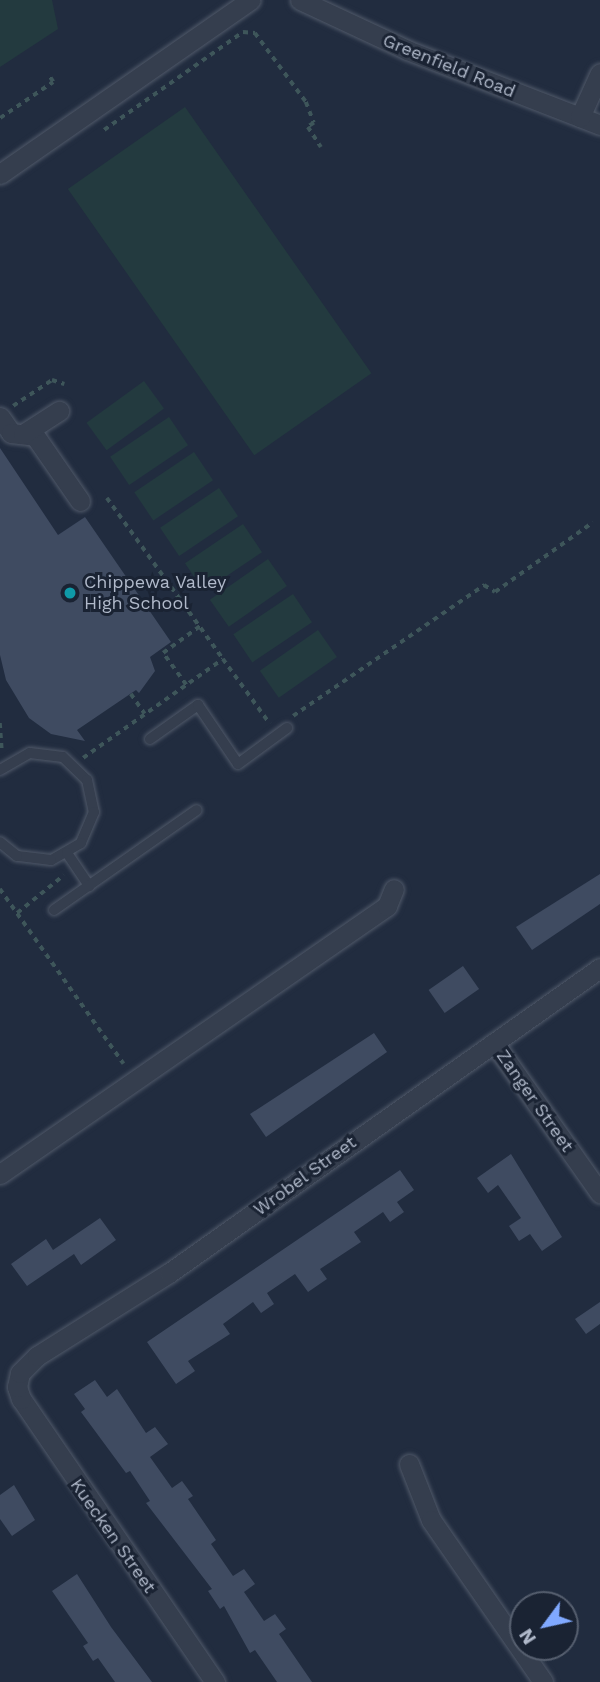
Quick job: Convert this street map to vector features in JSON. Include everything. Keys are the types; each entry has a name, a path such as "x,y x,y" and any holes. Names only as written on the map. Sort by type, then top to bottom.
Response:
{"street":[{"path":"0,174 250,0"},
{"name":"Greenfield Road","path":"300,0 407,50 600,125"},
{"path":"580,117 600,73"},
{"path":"23,435 59,411"},
{"path":"5,412 11,433 35,436 80,501"},
{"path":"0,1174 387,906 394,889"},
{"name":"Wrobel Street","path":"17,1387 20,1373 37,1356 169,1273 600,968"},
{"name":"Zanger Street","path":"494,1043 600,1193"},
{"name":"Kuecken Street","path":"17,1387 43,1434 215,1682"},
{"path":"409,1464 431,1520 543,1682"}],"lane":[{"path":"150,739 198,705 237,764 286,725"},
{"path":"0,770 30,753 47,753 77,767 93,796 94,812 85,836 67,853 34,860 17,856 0,842"},
{"path":"54,911 198,810"},
{"path":"67,853 89,886"}],"path":[{"path":"104,130 243,32 255,33 306,102 314,123 308,127 321,147"},
{"path":"0,118 53,82 49,76"},
{"path":"5,412 52,380 64,384"},
{"path":"107,498 223,659"},
{"path":"286,725 484,585 495,592 593,522"},
{"path":"186,685 163,653 200,626"},
{"path":"131,694 145,714"},
{"path":"0,723 2,754"},
{"path":"17,913 68,872"},
{"path":"0,889 128,1070"}],"green space":[{"path":"0,0 52,0 58,29 0,67"},
{"path":"185,107 371,373 254,455 68,189"},
{"path":"144,381 164,409 107,450 87,423"},
{"path":"169,417 188,445 129,485 110,457"},
{"path":"194,452 213,480 153,520 134,492"},
{"path":"219,488 238,516 179,556 160,528"},
{"path":"243,524 262,552 204,591 185,563"},
{"path":"268,559 287,586 229,627 210,600"},
{"path":"293,594 312,622 252,662 233,634"},
{"path":"318,630 337,657 279,698 260,671"}],"building":[{"name":"Chippewa Valley High School","path":"0,448 58,535 85,517 171,642 150,657 155,671 139,693 136,690 77,730 85,741 51,734 29,718 6,680 0,655"},
{"path":"600,874 600,904 532,950 516,927"},
{"path":"463,966 479,989 445,1013 429,990"},
{"path":"374,1033 387,1052 266,1137 250,1114"},
{"path":"511,1154 562,1237 542,1251 530,1234 519,1241 509,1226 521,1218 498,1185 488,1193 477,1178"},
{"path":"400,1170 414,1190 397,1202 404,1212 390,1222 383,1212 354,1232 361,1242 320,1269 327,1279 308,1292 295,1274 267,1293 274,1304 261,1313 253,1302 223,1324 230,1334 188,1361 195,1371 176,1384 147,1342"},
{"path":"100,1218 116,1240 81,1265 74,1254 27,1286 11,1264 46,1239 53,1250"},
{"path":"600,1302 600,1324 586,1334 575,1319"},
{"path":"95,1380 107,1397 117,1389 146,1433 155,1427 168,1444 150,1457 172,1488 182,1481 193,1496 188,1499 216,1540 211,1544 233,1576 244,1569 255,1584 244,1592 264,1621 275,1614 286,1629 279,1634 312,1682 277,1682 255,1650 250,1653 224,1606 220,1609 208,1591 212,1589 146,1503 150,1501 130,1471 126,1473 81,1412 85,1409 74,1394"},
{"path":"14,1485 35,1520 12,1536 0,1519 0,1495"},
{"path":"77,1574 111,1627 152,1682 115,1682 98,1658 93,1661 83,1646 88,1643 52,1591"}],"place":[{"name":"Chippewa Valley High School","path":"70,593"}]}
